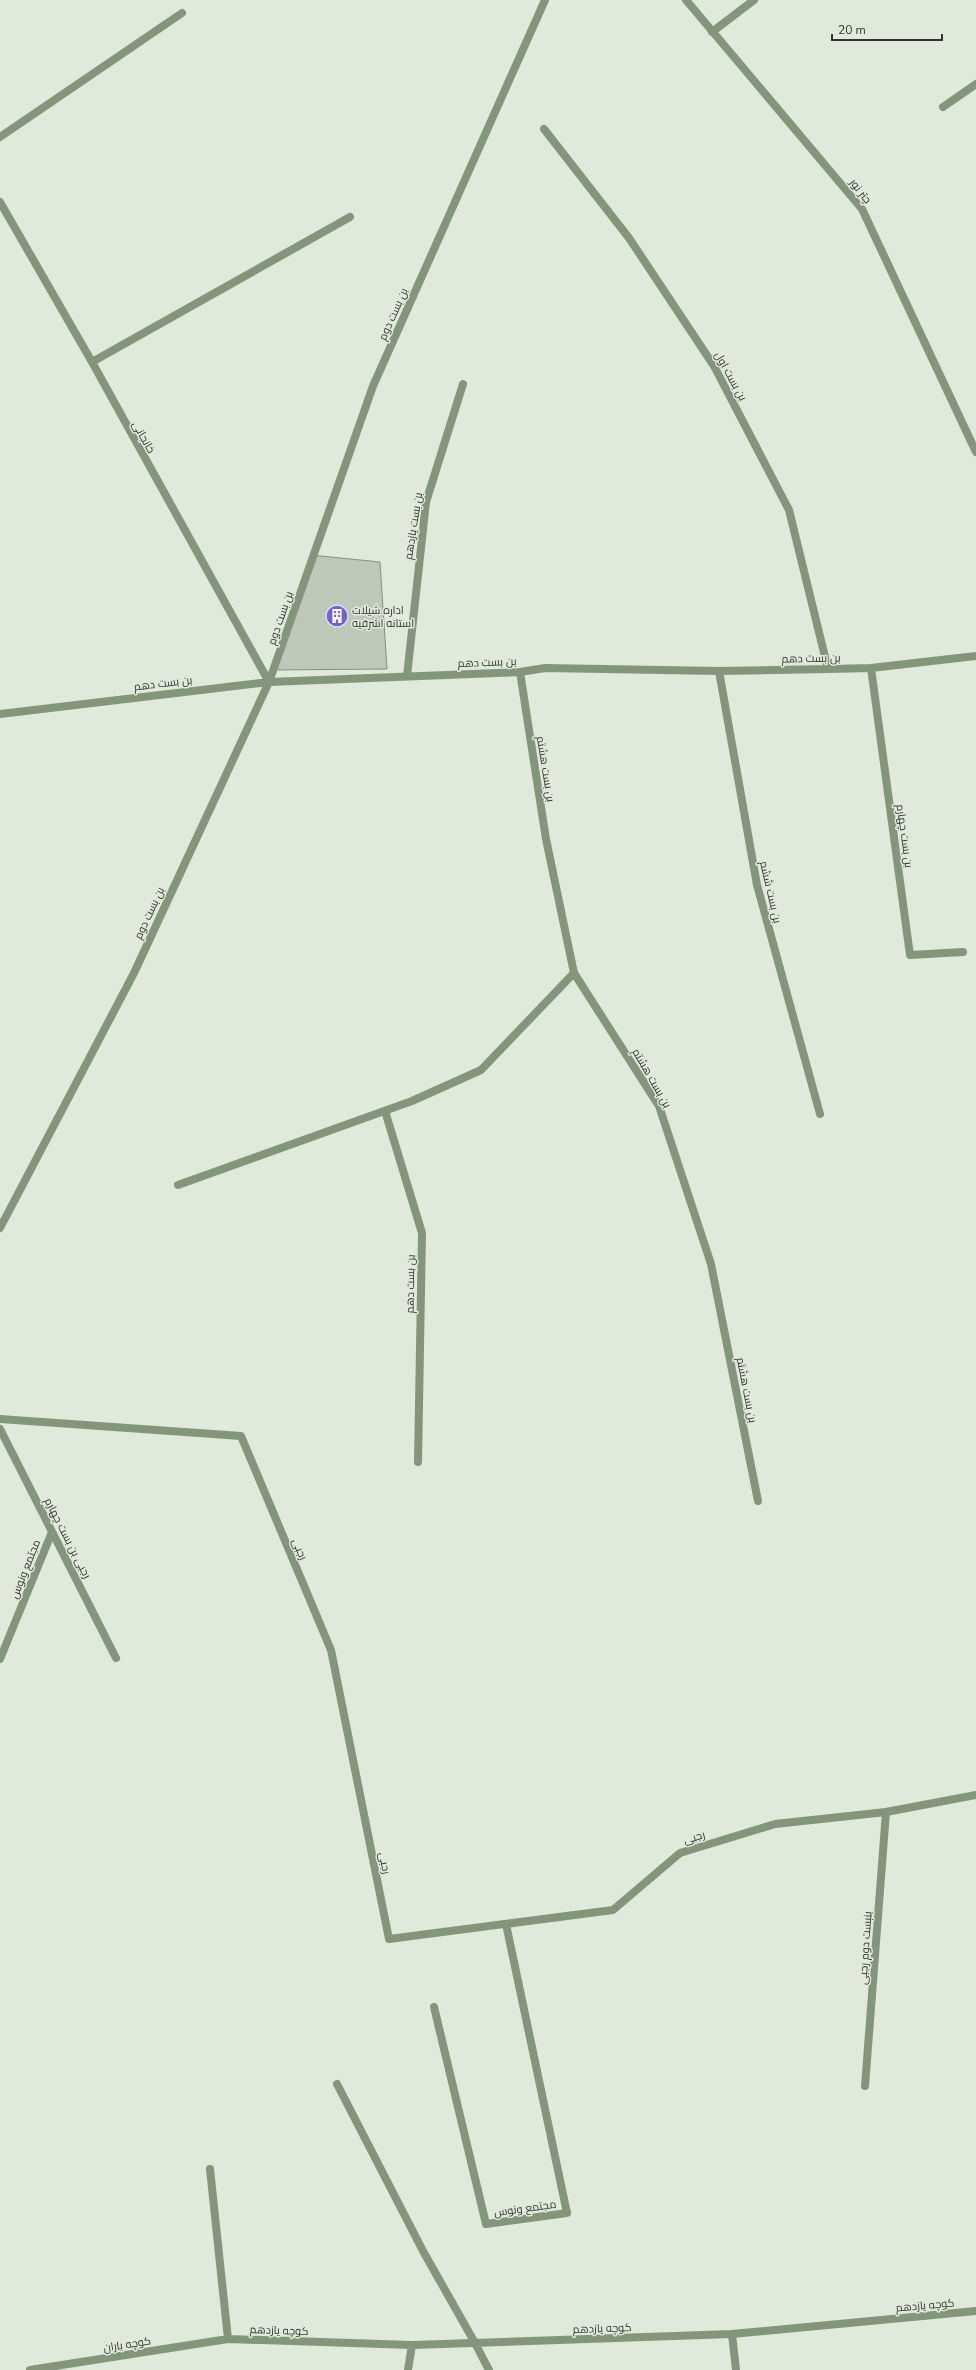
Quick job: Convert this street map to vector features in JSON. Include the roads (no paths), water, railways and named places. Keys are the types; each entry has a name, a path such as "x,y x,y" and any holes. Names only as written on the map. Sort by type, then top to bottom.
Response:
{"street":[{"name":"بن بست دوم","path":"0,1228 134,973 269,682 373,386 545,0"},
{"name":"چتر نور","path":"686,0 862,209 976,452"},
{"path":"712,32 754,0"},
{"path":"0,137 182,13"},
{"path":"943,107 976,84"},
{"name":"بن بست اول","path":"544,129 629,238 717,373 789,510 828,669"},
{"name":"خانجانی","path":"0,202 92,362 269,682"},
{"path":"92,362 350,217"},
{"name":"بن بست یازدهم","path":"407,676 426,502 463,384"},
{"name":"بن بست دهم","path":"0,714 269,682 520,672 546,668 719,671 871,668 976,656"},
{"name":"بن بست چهارم","path":"871,668 910,954 963,952"},
{"name":"بن بست ششم","path":"719,671 757,885 820,1114"},
{"name":"بن بست هشتم","path":"520,672 546,839 574,973 659,1106 711,1264 758,1502"},
{"path":"178,1185 385,1111 481,1070 574,973"},
{"name":"بن بست دهم","path":"385,1111 422,1233 418,1462"},
{"name":"رجبی","path":"0,1419 241,1436 332,1650 389,1939 613,1910 680,1853 775,1824 886,1812 976,1795"},
{"name":"رجبی بن بست چهارم","path":"0,1429 116,1658"},
{"name":"مجتمع ونوس","path":"0,1659 52,1532"},
{"name":"بنبست دوم رجبی","path":"865,2086 886,1812"},
{"name":"مجتمع ونوس","path":"434,2006 486,2224 567,2213 506,1924"},
{"path":"337,2084 423,2251 490,2370"},
{"path":"210,2169 228,2339"},
{"name":"کوچه یازدهم","path":"228,2339 412,2345 732,2334 976,2312"},
{"path":"732,2334 736,2370"},
{"name":"کوچه باران","path":"30,2370 228,2339"},
{"path":"408,2370 412,2345"}],"place":[{"name":"اداره شیلات استانه اشرفیه","path":"337,616"}]}
